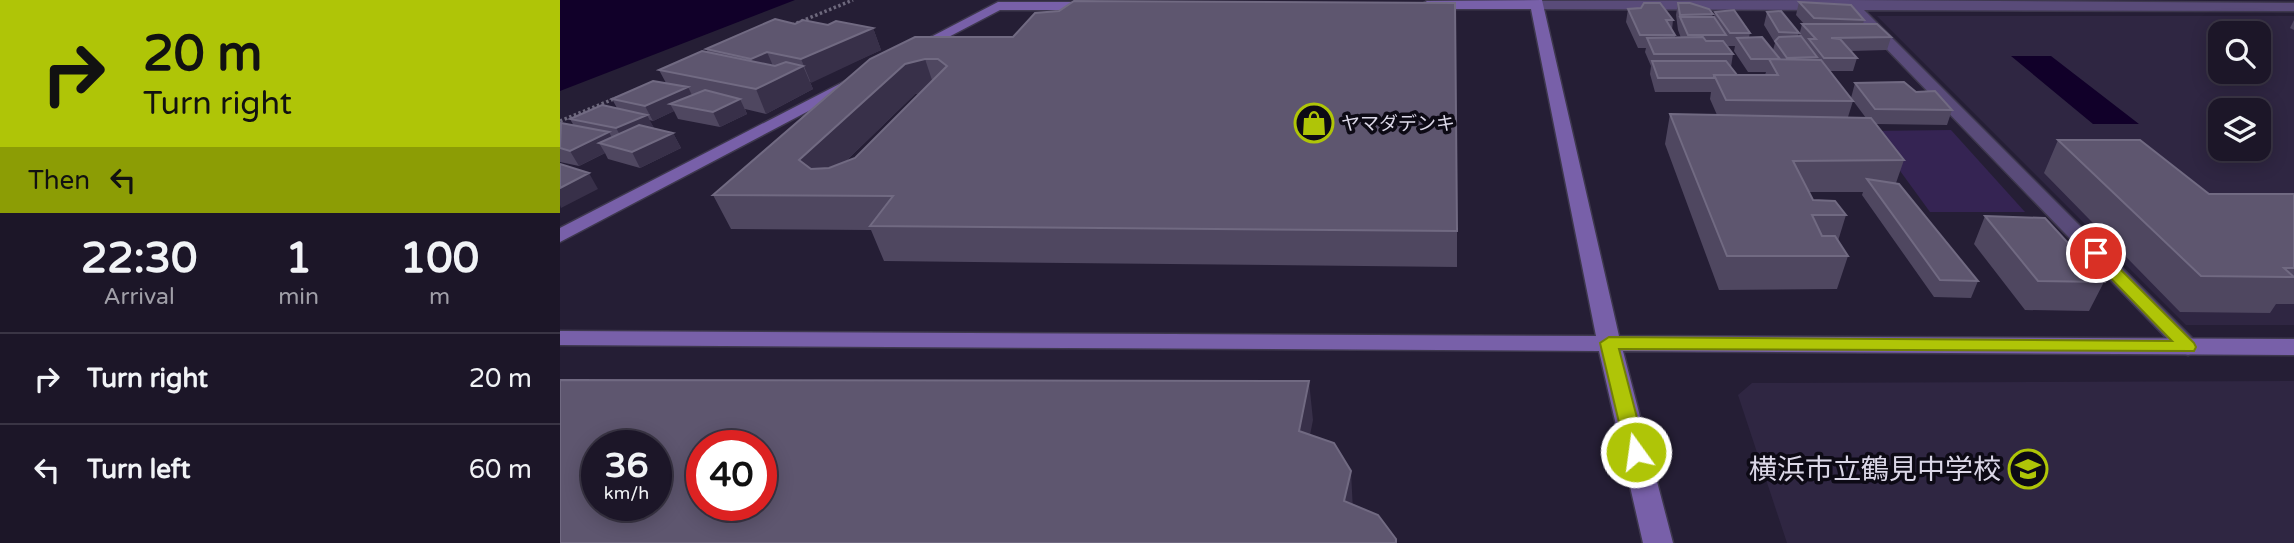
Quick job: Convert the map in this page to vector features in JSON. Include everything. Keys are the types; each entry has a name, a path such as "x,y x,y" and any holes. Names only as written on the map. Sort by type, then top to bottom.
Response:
{"street":[{"path":"1537,2 1609,343 1658,543"},
{"path":"1416,5 1537,2 2294,7"},
{"path":"1850,3 2188,347"},
{"path":"901,57 998,6 1105,6"},
{"path":"560,236 864,76"},
{"path":"560,338 2294,347"}],"path":[{"path":"792,25 853,0"},
{"path":"560,121 619,97"}],"shaded area":[{"path":"560,0 795,0 560,91"},
{"path":"1877,16 2294,16 2294,325 2186,325"},
{"path":"2011,56 2051,56 2139,124 2093,124"},
{"path":"1951,130 2025,212 1930,212 1871,131"},
{"name":"横浜市立鶴見中学校","path":"2294,381 2294,543 1787,543 1738,395 1752,383"}],"building":[{"path":"1074,1 1455,3 1457,231 870,226 893,196 713,195 870,59 915,37 1013,37 1035,13 1059,11","holes":["938,59 947,66 855,158 829,168 811,169 799,160 905,64"]},
{"path":"1799,2 1851,5 1864,20 1814,18"},
{"path":"1644,3 1660,3 1673,20 1666,20 1675,35 1640,35 1628,9 1641,8"},
{"path":"1678,3 1690,3 1709,9 1713,14 1680,15"},
{"path":"1734,10 1750,33 1730,33 1715,12"},
{"path":"1781,11 1799,33 1779,32 1767,12"},
{"path":"1680,17 1714,17 1726,35 1688,35"},
{"path":"775,19 795,24 803,20 828,25 836,21 873,28 801,59 767,52 751,59 706,49"},
{"path":"1802,24 1877,24 1891,37 1831,38 1840,39 1857,58 1824,58 1809,39 1816,39"},
{"path":"1801,36 1817,57 1787,58 1775,41 1779,37"},
{"path":"1703,37 1706,41 1723,41 1733,54 1654,54 1647,38"},
{"path":"1762,37 1780,59 1751,59 1737,38"},
{"path":"702,51 775,66 786,62 803,66 756,89 659,70"},
{"path":"1769,59 1821,60 1853,101 1726,100 1714,75 1778,75"},
{"path":"1652,61 1726,61 1737,75 1714,75 1714,78 1658,78"},
{"path":"653,81 688,87 645,106 612,99"},
{"path":"1904,82 1916,92 1935,91 1952,110 1875,109 1855,83"},
{"path":"705,90 740,99 713,112 670,104"},
{"path":"602,105 647,115 616,128 570,119"},
{"path":"1670,114 1871,118 1904,160 1793,161 1813,200 1835,201 1846,215 1812,215 1822,236 1835,236 1848,256 1727,256"},
{"path":"561,123 609,132 570,151 560,148"},
{"path":"639,125 673,133 632,152 599,143"},
{"path":"2058,140 2140,140 2209,194 2294,194 2294,268 2284,268 2294,277 2201,276"},
{"path":"560,164 589,173 560,188"},
{"path":"1867,179 1899,184 1978,281 1940,280"},
{"path":"1985,216 2045,218 2104,282 2038,281"},
{"path":"560,380 1309,381 1299,431 1334,443 1351,471 1344,501 1378,515 1396,539 1396,543 560,543"}],"place":[{"name":"ヤマダデンキ","path":"1314,123"},
{"name":"横浜市立鶴見中学校","path":"2028,469"}],"route":[{"path":"1636,452 1609,343 2188,347 2096,253"}]}
